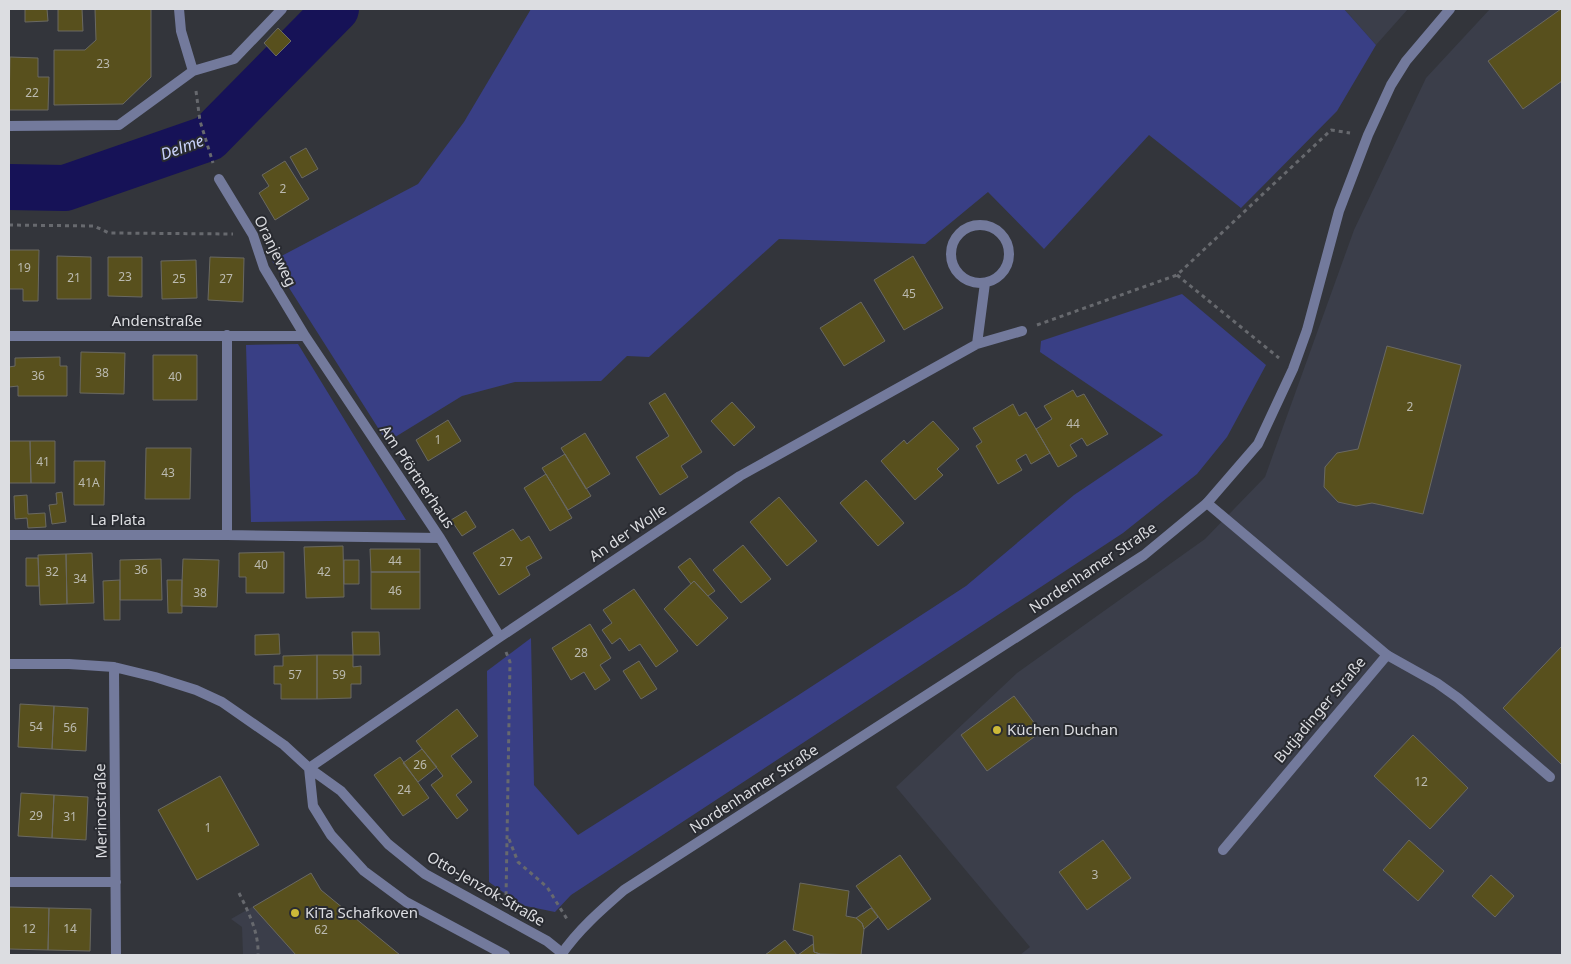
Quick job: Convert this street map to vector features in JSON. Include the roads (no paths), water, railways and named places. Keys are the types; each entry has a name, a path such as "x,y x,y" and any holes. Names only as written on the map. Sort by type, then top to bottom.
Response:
{"street":[{"path":"179,9 181,31 193,71"},
{"path":"9,126 119,125 193,71 234,59 282,9"},
{"name":"Nordenhamer Straße","path":"562,954 576,934 624,890 1144,555 1207,502 1258,444 1293,369 1307,330 1339,210 1368,135 1391,85 1406,60 1450,9"},
{"name":"Oranjeweg","path":"219,179 253,236 264,268 305,336"},
{"path":"975,225 988,225 998,230 1008,243 1010,251 1009,261 1004,271 997,278 985,283 971,282 960,276 951,260 951,248 956,237 964,229 975,225"},
{"path":"977,344 985,283"},
{"name":"An der Wolle","path":"309,768 740,476 977,344 1022,331"},
{"name":"Andenstraße","path":"9,336 305,336"},
{"path":"227,535 228,336"},
{"name":"Am Pförtnerhaus","path":"305,336 440,538 500,637"},
{"name":"Butjadinger Straße","path":"1207,502 1386,655 1223,850"},
{"name":"La Plata","path":"9,535 227,535 440,538"},
{"path":"1386,655 1413,669 1458,698 1550,777"},
{"name":"Otto-Jenzok-Straße","path":"9,664 69,664 114,667 196,690 222,702 284,745 309,768 342,791 388,844 424,874 547,941 562,954"},
{"name":"Merinostraße","path":"114,667 116,955"},
{"path":"309,768 313,806 331,835 364,871 406,902 505,955"},
{"path":"9,882 116,882"}],"waterway":[{"name":"Delme","path":"9,187 65,188 209,138 336,9"}],"place":[{"name":"Küchen Duchan","path":"997,730"},
{"name":"KiTa Schafkoven","path":"295,913"}]}
